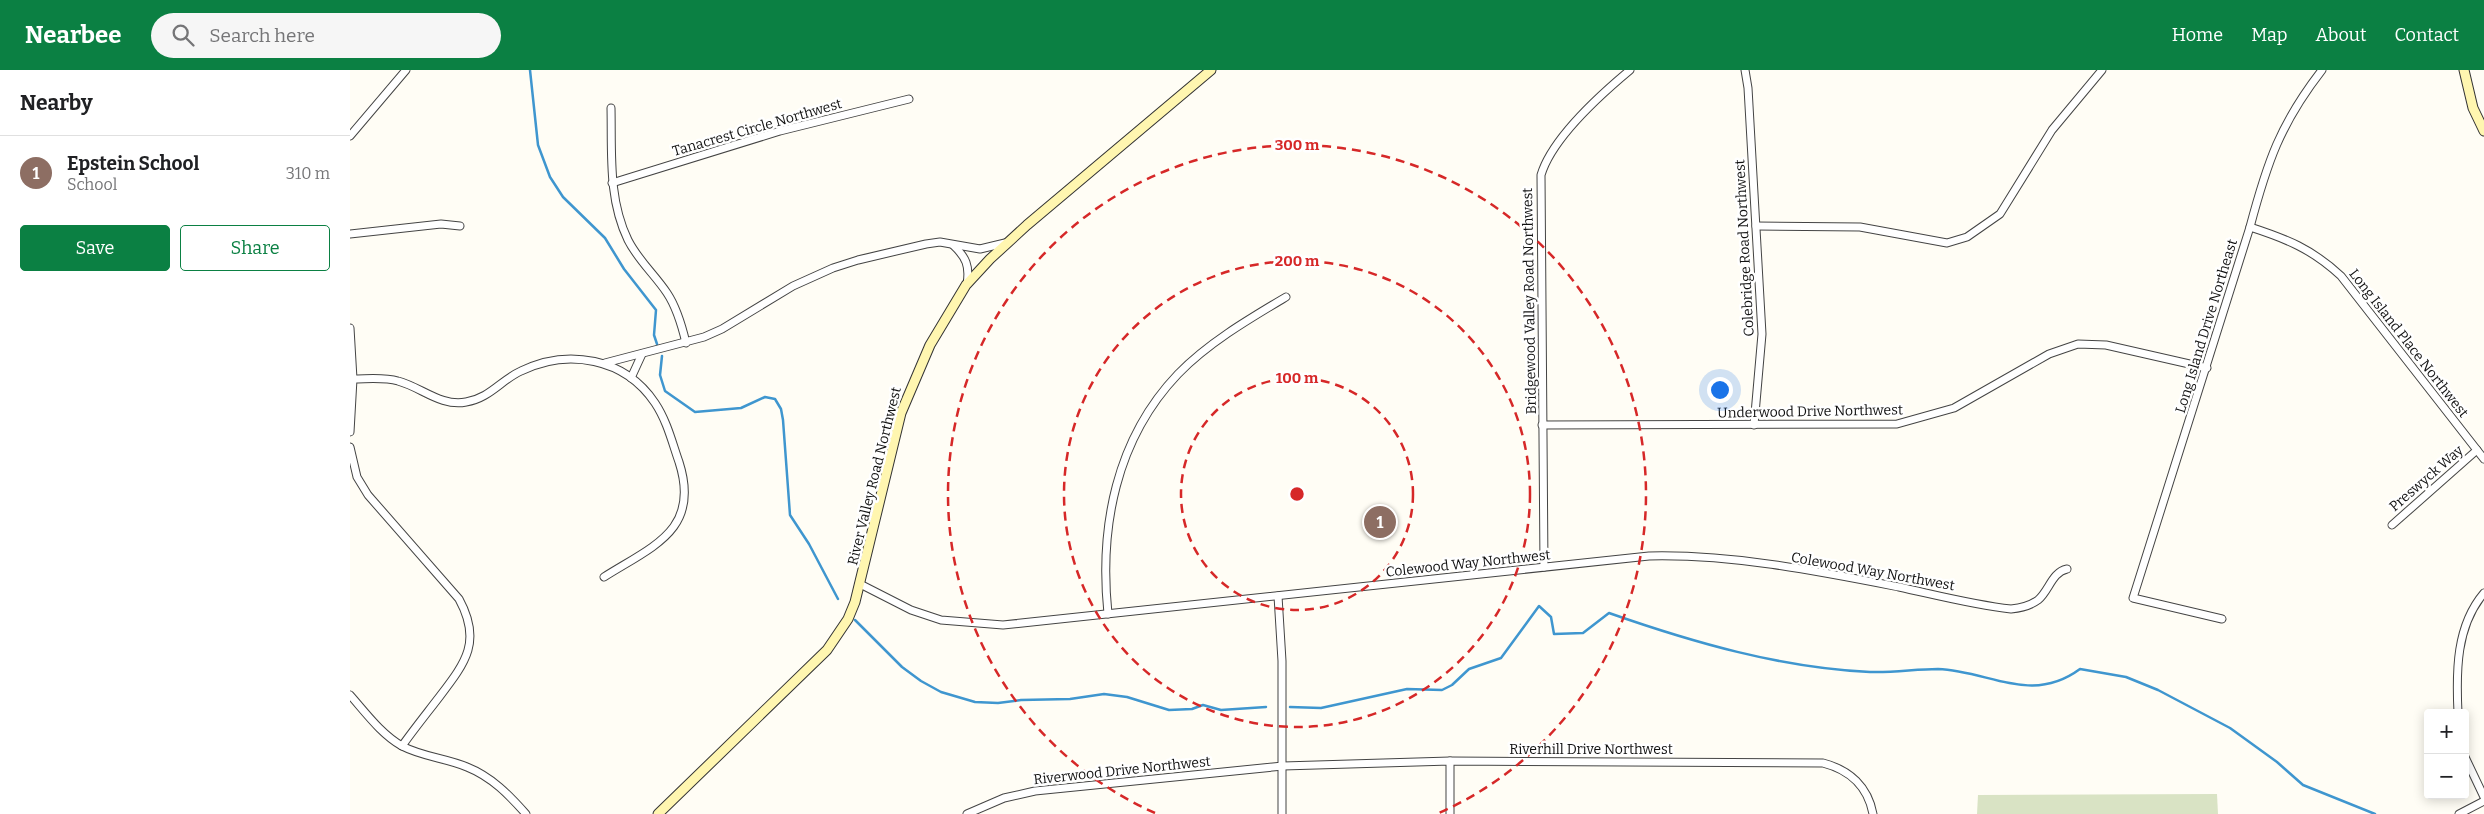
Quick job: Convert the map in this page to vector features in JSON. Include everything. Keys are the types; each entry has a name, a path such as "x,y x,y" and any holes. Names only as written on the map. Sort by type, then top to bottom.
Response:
{"street":[{"path":"350,136 406,70"},
{"name":"River Valley Road Northwest","path":"658,814 827,650 848,619 860,584 904,405 923,360 966,284 1006,243 1212,70"},
{"name":"Bridgewood Valley Road Northwest","path":"1544,567 1541,175 1544,162 1556,143 1630,70"},
{"name":"Colebridge Road Northwest","path":"1745,70 1748,88 1762,334 1754,425"},
{"path":"1756,226 1860,227 1947,243 1967,237 2000,214 2052,130 2102,70"},
{"name":"Long Island Drive Northeast","path":"2222,619 2133,598 2207,368 2266,170 2278,138 2301,98 2322,70"},
{"path":"2464,70 2472,108 2484,130"},
{"name":"Tanacrest Circle Northwest","path":"612,183 780,131 909,99"},
{"path":"611,108 612,183 615,203 628,240 670,299 680,321 686,343"},
{"path":"350,234 441,224 460,226"},
{"name":"Long Island Place Northwest","path":"2250,227 2302,246 2324,260 2341,276 2484,459"},
{"path":"605,363 686,343 722,329 793,286 833,268 926,244 940,242 980,249 1006,243"},
{"path":"953,245 967,262 969,272 966,284"},
{"path":"1108,614 1104,565 1108,517 1126,457 1143,420 1162,393 1193,362 1249,320 1286,296"},
{"path":"350,328 353,379 350,432"},
{"name":"Underwood Drive Northwest","path":"1542,425 1883,425 1910,422 1954,408 2049,354 2078,344 2106,345 2207,368"},
{"path":"631,378 642,354"},
{"path":"353,379 397,381 440,399 465,402 492,393 519,371 543,362 574,358 605,363 640,384 655,404 668,430 683,477 684,505 680,520 655,546 604,578"},
{"path":"350,447 357,477 368,495 459,599 466,612 470,629 469,648 462,666 402,746"},
{"name":"Preswyck Way","path":"2392,525 2477,450"},
{"name":"Colewood Way Northwest","path":"860,584 911,610 941,620 1003,625 1649,556 1712,557 1851,578 2011,609 2025,607 2037,601 2047,591 2056,574 2067,569"},
{"path":"2458,709 2462,633 2470,612 2484,593"},
{"path":"1278,596 1282,661 1282,814"},
{"path":"350,696 378,727 402,746 482,773 510,796 526,814"},
{"path":"1450,761 1450,814"},
{"name":"Riverhill Drive Northwest","path":"1283,766 1450,761 1823,763 1835,766 1853,777 1866,793 1873,814"},
{"path":"2469,765 2484,797"},
{"name":"Riverwood Drive Northwest","path":"967,814 1004,798 1035,791 1283,766"},
{"path":"2459,814 2484,801"}],"green space":[{"path":"2217,794 2218,814 1977,814 1978,795"}],"waterway":[{"path":"530,70 538,145 550,177 563,197 605,238 624,269 656,310 654,335 657,344"},
{"path":"662,356 660,375 665,391 695,412 741,408 765,397 775,399 781,409 783,420 790,515 809,544 838,599"},
{"path":"1290,707 1321,708 1407,689 1442,690 1452,685 1469,669 1501,658 1539,606 1551,617 1554,634 1583,633 1609,613 1672,634 1737,652 1837,670 1879,672 1938,669 2027,685 2044,684 2062,679 2080,669 2126,677 2158,690 2230,728 2277,762 2303,785 2375,814"},
{"path":"855,620 902,667 921,681 941,692 975,702 998,703 1021,700 1070,699 1104,694 1127,697 1169,710 1192,709 1203,705 1221,710 1266,707"}],"place":[{"name":"Epstein School","path":"1380,522"}]}
